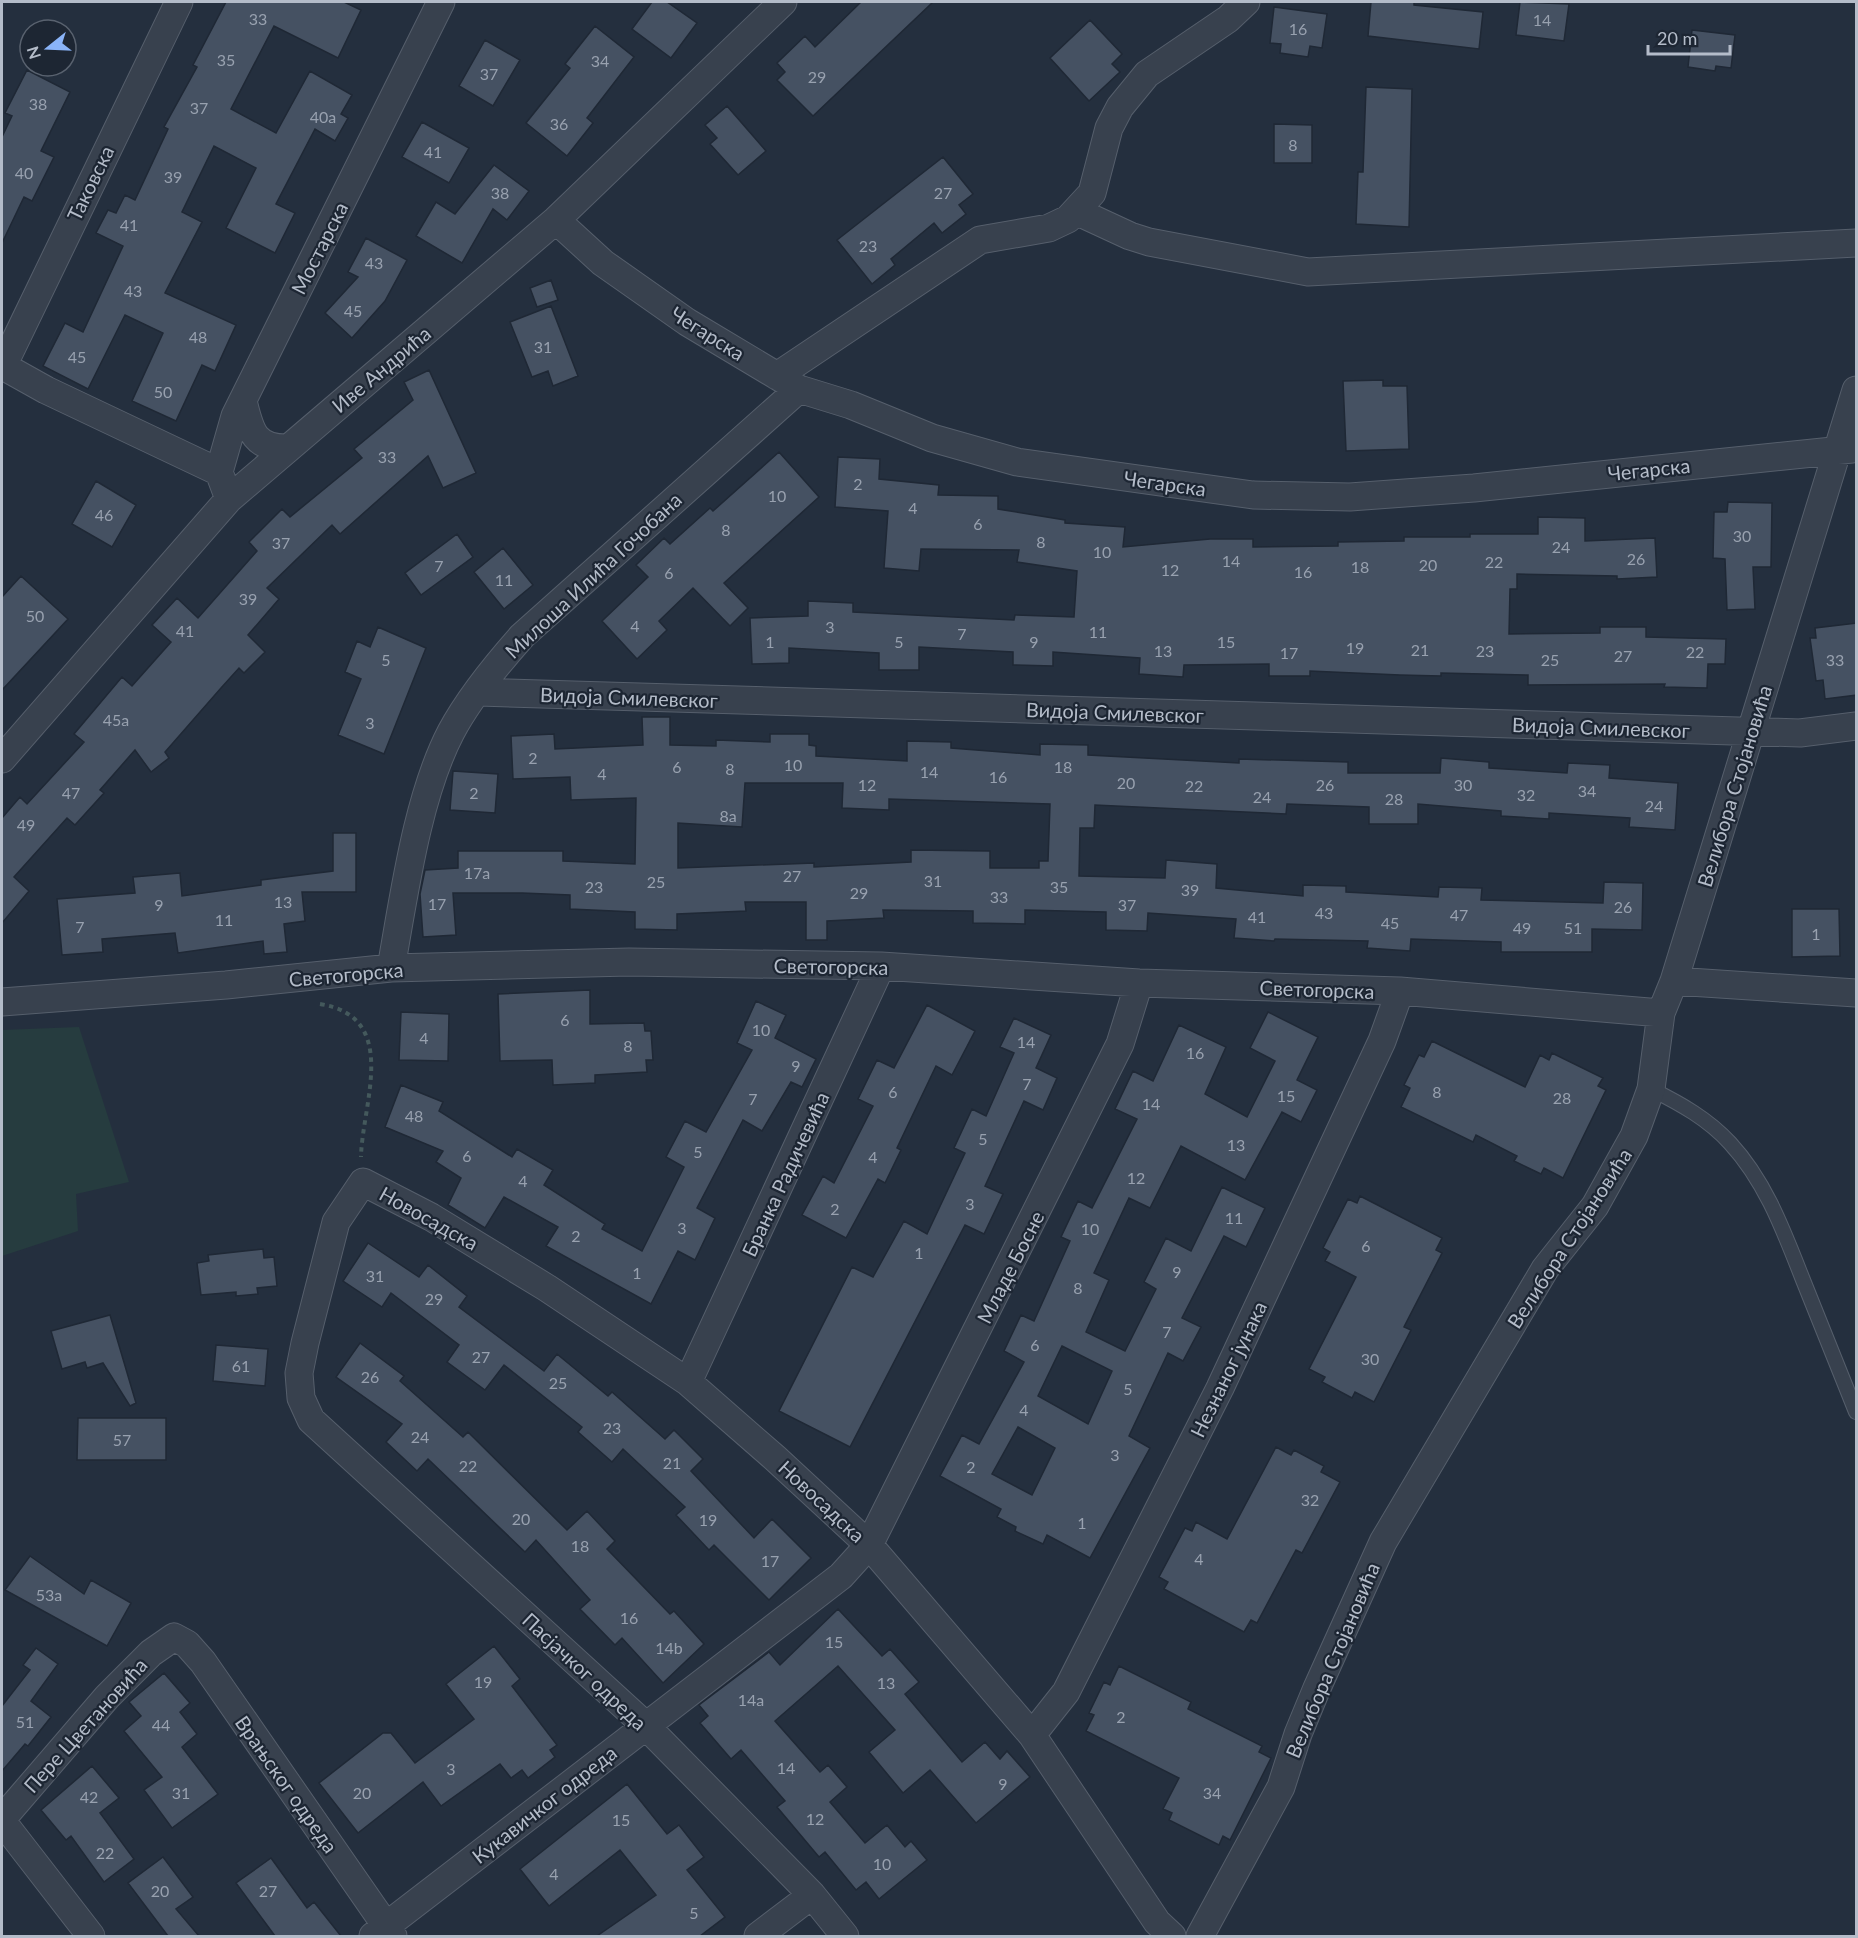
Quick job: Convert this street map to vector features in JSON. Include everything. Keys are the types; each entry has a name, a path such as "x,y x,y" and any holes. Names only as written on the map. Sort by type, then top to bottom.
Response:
{"street":[{"name":"Таковска","path":"179,2 2,367 219,472"},
{"name":"Мостарска","path":"219,472 235,417 441,2"},
{"name":"Иве Андрића","path":"2,759 229,499 556,220 783,2"},
{"path":"1246,2 1227,19 1146,74 1120,107 1109,128 1092,193 1076,211 1130,236 1149,242 1308,272 1857,243"},
{"name":"Милоша Илића Гочобана","path":"391,968 426,799 451,732 495,666 522,636 788,382 980,240 1049,228 1068,219 1076,211"},
{"name":"Чегарска","path":"556,220 612,270 687,322 788,382 932,438 1017,462 1253,495 1350,497 1463,489 1847,449"},
{"name":"Велибора Стојановића","path":"1200,1936 1281,1786 1298,1734 1317,1688 1383,1542 1545,1269 1595,1206 1635,1136 1651,1089 1661,1012 1674,981 1751,732 1847,449 1857,390"},
{"path":"243,401 250,428 256,437 263,444 275,448 288,448"},
{"path":"219,472 229,499"},
{"name":"Видоја Смилевског","path":"479,692 1751,732 1800,733 1857,726"},
{"name":"Светогорска","path":"2,1002 226,985 391,968 629,962 881,966 1139,983 1400,991 1661,1012"},
{"name":"Бранка Радичевића","path":"688,1382 881,966"},
{"path":"1674,981 1857,993"},
{"name":"Младе Босне","path":"869,1545 1120,1044 1139,983"},
{"name":"Незнаног јунака","path":"1032,1735 1066,1692 1220,1388 1382,1041 1400,991"},
{"name":"Новосадска","path":"363,1182 431,1217 688,1382 869,1545 1032,1735 1157,1922 1172,1936"},
{"name":"Пасјачког одреда","path":"363,1182 336,1222 305,1343 299,1373 301,1398 311,1420 645,1725 812,1895 845,1936"},
{"name":"Кукавичког одреда","path":"384,1933 645,1725 841,1576 869,1545"},
{"name":"Пере Цветановића","path":"2,1820 107,1697 151,1653 174,1637"},
{"name":"Врањског одреда","path":"174,1637 187,1644 203,1662 384,1933"},
{"path":"2,1820 91,1936"},
{"path":"758,1936 812,1895"}],"lane":[{"path":"1651,1089 1697,1113 1744,1159 1760,1183 1793,1255 1857,1412"}],"path":[{"path":"313,1003 331,1006 361,1024 369,1044 372,1086 360,1155 363,1182"}],"green space":[{"path":"79,1027 129,1182 76,1194 78,1231 2,1256 2,1030"}],"building":[{"path":"226,2 344,2 361,10 338,58 274,26 231,109 276,133 310,71 352,95 341,114 348,118 335,141 315,129 276,204 295,213 275,253 226,228 256,168 214,146 182,212 202,222 165,293 236,325 215,371 202,365 176,421 132,401 163,333 125,315 88,389 43,366 65,323 83,332 123,246 96,233 108,210 116,213 125,195 135,200 168,129 164,127 197,67 193,65"},
{"path":"652,2 667,2 697,23 671,58 632,29"},
{"path":"861,2 933,2 813,116 777,80 785,72 777,63 805,36 815,47"},
{"path":"1371,2 1414,2 1414,5 1483,12 1479,49 1368,36"},
{"path":"1520,2 1569,4 1564,41 1516,35"},
{"path":"1274,7 1327,14 1322,48 1310,46 1308,57 1280,53 1281,44 1270,43"},
{"path":"1090,20 1122,54 1112,64 1120,72 1089,101 1050,58"},
{"path":"595,26 634,57 587,118 593,123 567,156 526,123 570,68 565,64"},
{"path":"1692,30 1735,35 1731,68 1716,66 1715,71 1688,67"},
{"path":"485,40 520,60 493,106 459,86"},
{"path":"23,78 43,78 70,92 41,151 54,157 32,201 24,197 2,243 2,137 12,116 5,113"},
{"path":"1366,87 1412,89 1409,227 1356,224 1358,172 1363,172"},
{"path":"727,106 766,151 738,175 710,144 717,138 705,125"},
{"path":"422,122 469,148 449,183 402,157"},
{"path":"1274,124 1312,125 1312,163 1274,163"},
{"path":"943,157 973,194 959,205 966,214 942,233 934,223 891,259 895,265 872,284 837,240"},
{"path":"494,165 529,191 507,220 493,209 462,263 416,236 436,202 455,214"},
{"path":"366,238 407,260 385,301 352,338 325,313 358,277 348,272"},
{"path":"551,280 558,300 537,307 530,288"},
{"path":"551,306 578,376 553,386 548,371 532,377 510,322"},
{"path":"429,370 476,473 443,488 428,456 340,534 332,525 267,588 279,599 248,635 265,652 244,673 239,668 165,752 169,758 151,772 135,750 100,790 104,793 75,825 67,818 14,877 29,891 2,923 2,818 20,797 27,804 84,742 74,734 122,677 132,686 171,642 152,625 177,598 198,618 257,551 249,542 282,509 290,517 362,458 354,449 413,400 404,382"},
{"path":"1383,380 1383,386 1407,386 1409,449 1346,451 1343,381"},
{"path":"779,452 819,497 724,583 748,608 730,626 693,588 659,621 667,630 637,659 602,621 648,577 636,565 664,538 670,544 710,508 713,511"},
{"path":"838,457 880,459 879,479 939,485 938,495 998,496 998,509 1065,520 1065,523 1125,527 1123,547 1210,539 1253,539 1253,547 1338,546 1338,542 1404,541 1404,537 1538,534 1538,517 1585,518 1585,541 1655,538 1657,577 1617,579 1617,576 1517,574 1517,589 1510,589 1509,634 1600,633 1600,627 1646,627 1646,637 1726,639 1725,664 1708,664 1707,688 1664,687 1665,684 1528,685 1528,675 1441,673 1441,676 1310,671 1310,676 1269,676 1269,664 1184,665 1183,677 1139,674 1140,658 1053,652 1053,666 1013,665 1013,652 919,647 919,670 879,670 879,653 789,648 789,663 752,664 750,618 808,616 808,601 853,603 853,612 1014,620 1015,615 1074,617 1077,571 1017,562 1019,550 921,549 919,571 884,568 888,511 835,507"},
{"path":"96,481 136,505 112,547 72,524"},
{"path":"1728,502 1772,503 1771,567 1753,567 1755,609 1727,610 1725,559 1713,558 1714,512 1727,512"},
{"path":"457,534 473,557 421,595 405,573"},
{"path":"503,548 533,585 504,609 474,572"},
{"path":"21,576 68,619 2,690 2,597"},
{"path":"1857,623 1857,695 1825,699 1823,680 1816,681 1810,638 1816,638 1815,628"},
{"path":"378,627 426,648 384,754 338,735 361,679 345,672 357,641 370,647"},
{"path":"642,717 670,717 670,745 716,746 716,740 770,742 770,734 809,734 809,745 816,746 816,756 907,761 907,741 951,742 951,748 1040,755 1040,744 1088,745 1088,755 1239,763 1239,759 1348,762 1348,773 1440,773 1441,758 1489,762 1489,768 1567,773 1568,763 1610,765 1609,778 1678,783 1675,830 1629,827 1630,818 1549,813 1549,819 1501,816 1501,811 1418,804 1418,824 1369,824 1369,807 1287,804 1286,814 1095,805 1094,828 1080,828 1079,876 1165,878 1166,860 1217,864 1216,888 1303,896 1303,885 1346,886 1346,892 1438,897 1439,887 1482,888 1481,900 1603,903 1604,882 1643,883 1642,930 1592,929 1592,952 1501,952 1501,942 1411,939 1410,951 1367,948 1368,941 1275,939 1274,941 1234,938 1236,919 1148,913 1147,931 1106,930 1106,912 1025,910 1025,924 973,923 973,911 883,910 884,918 827,921 827,940 806,940 806,902 745,902 746,911 677,914 677,930 635,929 635,912 570,909 570,895 522,893 453,893 456,935 423,937 420,894 425,870 458,868 458,851 563,851 563,861 635,864 636,798 571,800 570,777 513,779 511,736 554,734 555,749 643,745","holes":["745,783 843,783 842,808 889,810 889,799 1050,804 1048,861 1039,861 1039,868 990,868 990,851 911,850 911,862 814,867 814,863 678,868 678,823 742,827"]},
{"path":"453,771 498,774 495,813 450,810"},
{"path":"333,833 356,833 356,892 302,892 305,921 284,924 287,952 264,954 263,941 178,953 175,933 102,939 103,952 62,955 57,899 135,893 133,877 180,873 182,896 261,885 261,880 333,871"},
{"path":"1792,909 1839,909 1840,956 1792,957"},
{"path":"590,990 590,1024 644,1023 645,1031 651,1031 653,1060 646,1060 647,1072 595,1075 595,1083 553,1085 552,1060 500,1061 498,994"},
{"path":"756,1001 786,1015 775,1038 816,1059 802,1087 791,1082 762,1131 743,1120 697,1208 715,1218 695,1260 678,1251 651,1304 546,1246 558,1227 504,1197 485,1228 448,1205 461,1178 436,1162 443,1151 385,1127 401,1085 443,1102 439,1111 512,1157 517,1149 553,1170 544,1185 605,1224 602,1229 642,1251 684,1167 666,1157 685,1121 706,1132 752,1050 737,1043"},
{"path":"927,1005 975,1031 952,1075 936,1066 897,1148 901,1150 885,1183 878,1179 846,1238 802,1215 823,1176 834,1183 873,1106 858,1099 877,1060 894,1068"},
{"path":"401,1012 449,1014 448,1061 399,1060"},
{"path":"1268,1012 1318,1037 1297,1080 1317,1090 1301,1122 1282,1112 1245,1180 1181,1146 1150,1208 1129,1198 1094,1273 1109,1280 1086,1332 1125,1351 1156,1289 1144,1282 1166,1238 1191,1251 1222,1187 1265,1208 1246,1247 1224,1236 1182,1318 1201,1327 1183,1361 1168,1353 1129,1436 1150,1448 1090,1558 1047,1535 1043,1544 1015,1531 1016,1527 997,1517 1001,1509 940,1476 962,1435 979,1444 1024,1362 1004,1351 1021,1315 1034,1321 1070,1241 1061,1237 1078,1201 1092,1208 1137,1119 1115,1109 1133,1071 1153,1081 1179,1025 1226,1047 1205,1094 1247,1117 1275,1061 1250,1048","holes":["1062,1346 1112,1371 1088,1424 1038,1396","1018,1427 1055,1448 1032,1495 992,1474"]},
{"path":"1014,1018 1051,1035 1036,1068 1057,1078 1043,1110 1024,1101 985,1186 1003,1194 984,1234 965,1225 850,1447 779,1411 852,1267 873,1277 904,1221 927,1234 965,1153 954,1148 972,1109 986,1116 1014,1053 1000,1047"},
{"path":"1432,1041 1525,1087 1540,1055 1549,1060 1552,1053 1603,1078 1598,1086 1606,1090 1563,1178 1544,1168 1541,1174 1514,1161 1517,1156 1476,1135 1473,1142 1401,1107 1410,1088 1404,1085 1419,1055 1424,1057"},
{"path":"1360,1196 1442,1238 1436,1250 1442,1253 1404,1327 1411,1330 1374,1402 1355,1392 1352,1398 1322,1382 1325,1377 1309,1369 1356,1277 1325,1261 1330,1252 1323,1248 1348,1199 1357,1203"},
{"path":"368,1243 419,1277 428,1265 467,1296 459,1307 544,1371 557,1354 608,1396 612,1392 665,1439 674,1430 703,1459 691,1471 754,1538 772,1519 811,1558 769,1600 714,1545 709,1550 676,1515 685,1507 623,1449 612,1462 578,1432 582,1427 504,1365 485,1390 447,1362 459,1345 391,1293 382,1307 343,1281"},
{"path":"263,1249 264,1258 274,1257 277,1286 257,1288 258,1294 236,1296 236,1292 201,1295 197,1263 209,1261 208,1255"},
{"path":"110,1315 136,1403 130,1406 103,1363 87,1368 85,1362 62,1369 51,1331"},
{"path":"360,1343 404,1376 400,1381 463,1437 468,1432 567,1530 587,1511 615,1541 607,1549 670,1614 674,1611 704,1644 663,1683 622,1638 615,1645 580,1609 590,1600 536,1540 525,1552 428,1459 417,1471 386,1442 402,1424 336,1377"},
{"path":"216,1345 268,1349 265,1386 213,1381"},
{"path":"78,1418 166,1418 166,1460 77,1460"},
{"path":"1276,1447 1291,1455 1294,1450 1324,1466 1321,1472 1340,1482 1302,1553 1296,1550 1257,1623 1251,1620 1244,1632 1164,1589 1168,1582 1159,1577 1185,1528 1192,1531 1196,1522 1227,1539"},
{"path":"30,1556 84,1594 91,1580 131,1603 107,1646 5,1590"},
{"path":"838,1609 882,1656 890,1649 919,1682 905,1694 962,1762 985,1742 1000,1759 1007,1751 1030,1777 976,1823 930,1770 903,1793 869,1752 895,1730 838,1666 775,1721 820,1772 828,1765 847,1787 830,1802 865,1843 887,1825 905,1847 911,1841 927,1860 879,1899 866,1882 856,1890 825,1852 819,1857 777,1807 785,1801 741,1750 731,1759 700,1723 708,1716 699,1705 769,1652 780,1665"},
{"path":"494,1646 520,1679 512,1686 557,1745 550,1750 555,1757 528,1778 522,1770 511,1778 500,1764 441,1806 423,1782 358,1833 319,1783 383,1733 391,1733 415,1763 474,1719 446,1684"},
{"path":"36,1648 58,1664 31,1701 51,1717 28,1746 25,1744 2,1771 2,1706 30,1670 23,1665"},
{"path":"1119,1666 1191,1702 1188,1709 1262,1746 1259,1752 1271,1758 1230,1840 1223,1836 1219,1845 1169,1820 1172,1813 1163,1809 1179,1778 1086,1731 1094,1715 1089,1713 1104,1682 1110,1685"},
{"path":"164,1673 190,1703 180,1712 197,1734 182,1747 218,1794 172,1828 144,1790 162,1777 124,1731 141,1716 129,1702"},
{"path":"92,1766 119,1798 100,1813 134,1859 104,1882 71,1836 66,1840 41,1810"},
{"path":"627,1784 667,1834 679,1825 704,1857 687,1870 725,1917 700,1936 597,1936 656,1895 620,1850 549,1906 520,1869"},
{"path":"163,1857 193,1897 176,1909 199,1936 168,1936 128,1883"},
{"path":"271,1858 307,1908 314,1902 341,1936 275,1936 236,1883"}]}
